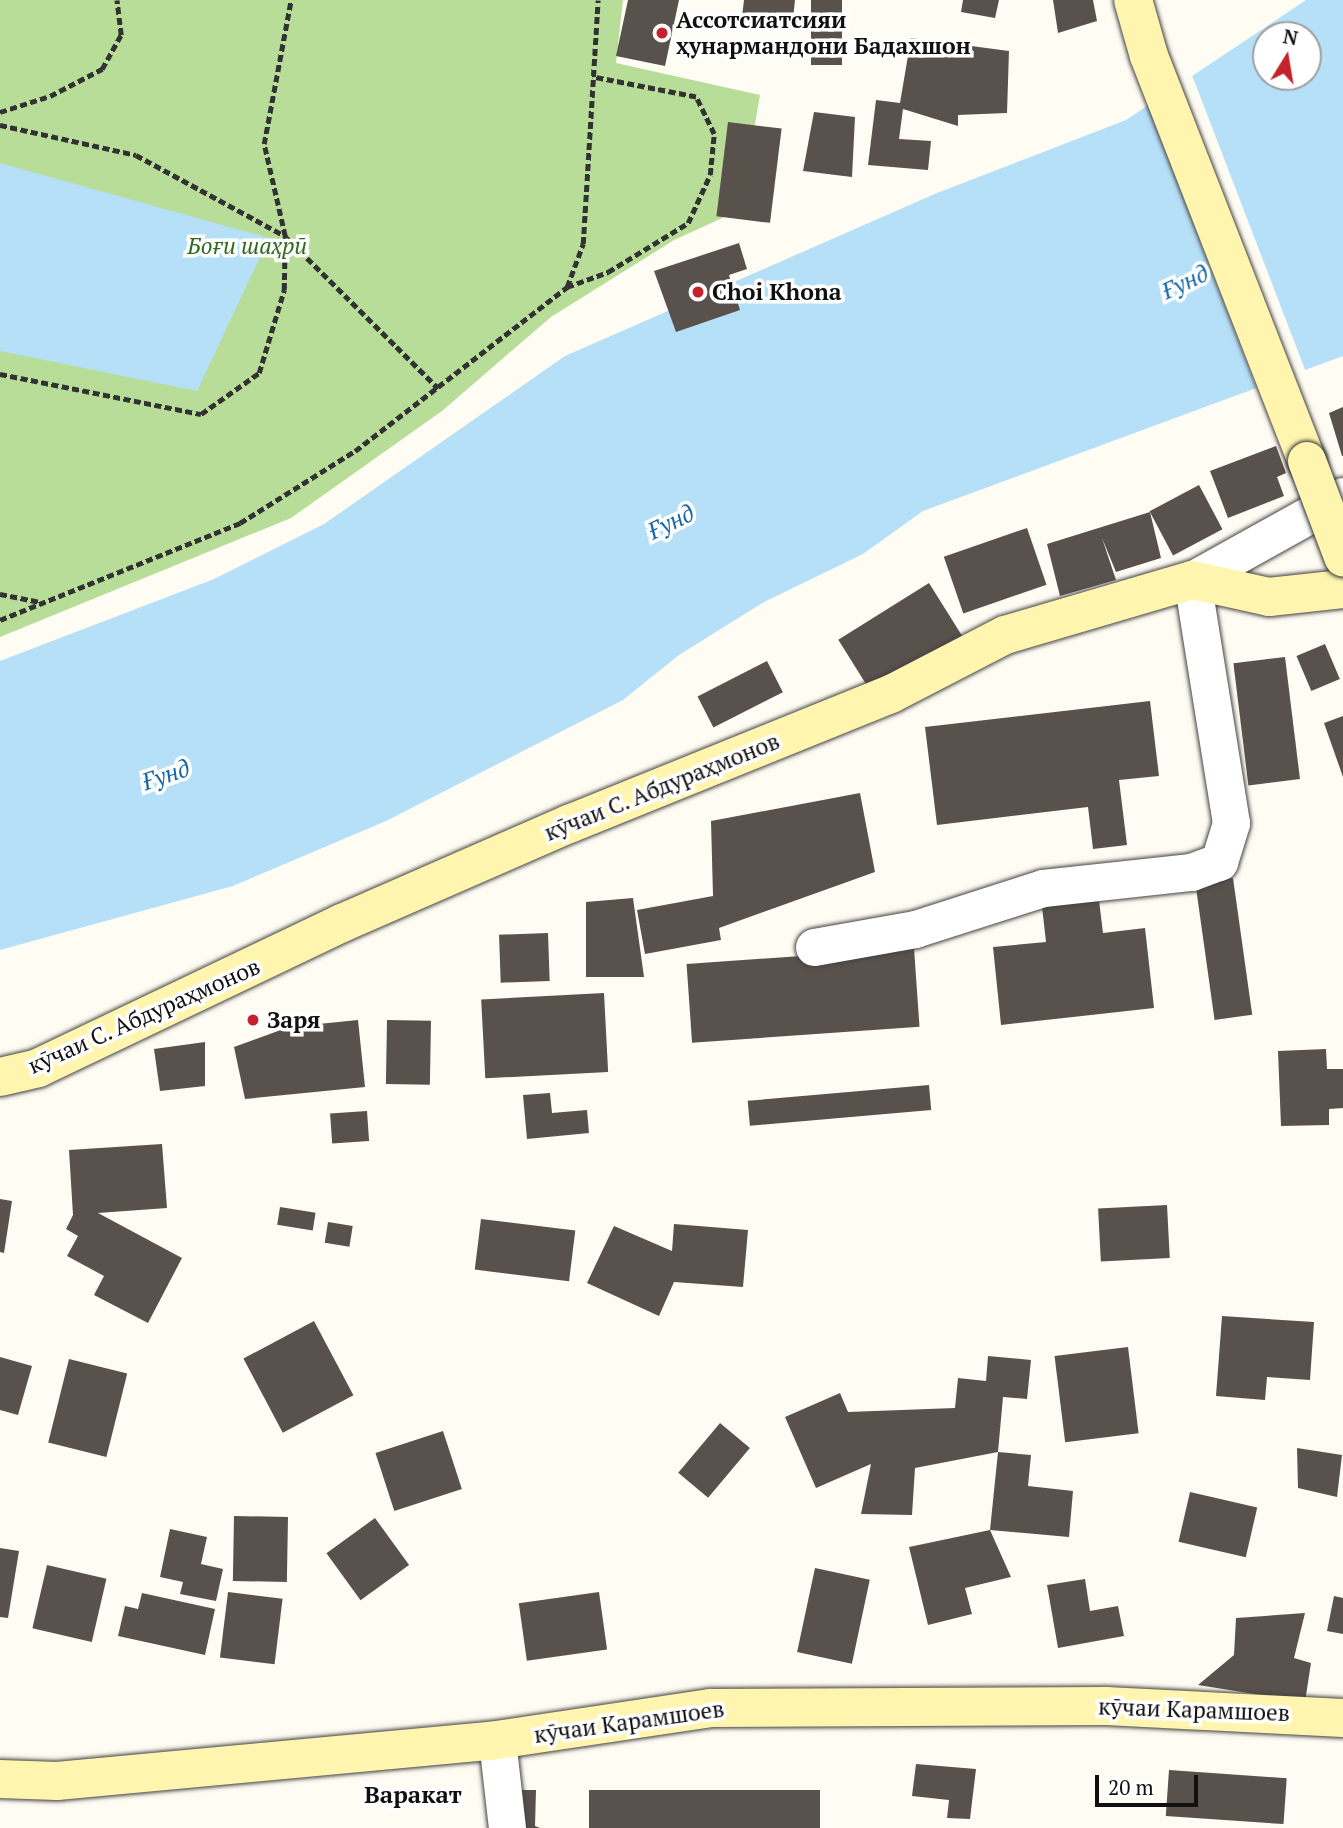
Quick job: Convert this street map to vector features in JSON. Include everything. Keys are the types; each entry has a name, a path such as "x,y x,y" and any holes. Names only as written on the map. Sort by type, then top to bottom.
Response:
{"main road":[{"path":"1133,0 1149,56 1343,557"},
{"name":"кӯчаи С. Абдураҳмонов","path":"0,1077 38,1068 342,923 569,824 891,694 1005,635 1192,580 1269,597 1343,589"},
{"name":"кӯчаи Карамшоев","path":"0,1779 57,1781 498,1740 709,1708 1107,1706 1343,1718"}],"street":[{"path":"814,947 915,929 1043,888 1191,872 1219,862 1231,823 1192,580 1343,496"},
{"path":"498,1740 507,1828"}],"path":[{"path":"0,112 50,96 102,69 121,35 117,0"},
{"path":"0,374 201,414 259,373 284,289 285,236 264,144 291,0"},
{"path":"567,287 583,244 598,0"},
{"path":"0,620 240,523 355,451 567,287 608,272 688,223 710,175 714,134 696,97 593,77"},
{"path":"0,125 136,155 285,236 438,388"},
{"path":"0,594 43,603"}],"green space":[{"name":"Боғи шаҳрӣ","path":"0,0 623,0 616,63 760,95 740,210 674,240 551,317 442,411 291,518 0,637"}],"water":[{"name":"Ғунд","path":"1306,0 1343,0 1343,356 923,511 863,554 764,602 679,655 623,700 386,821 233,886 0,950 0,661 214,579 324,524 565,356 937,193 1126,120 1252,36 1252,91 1322,91 1322,21 1274,21"},
{"path":"0,163 269,238 197,391 0,351"}],"pier":[{"path":"1190,70 1306,372 1258,391 1141,89"}],"building":[{"path":"628,0 679,0 665,66 616,56"},
{"path":"744,0 795,0 793,19 742,17"},
{"path":"811,0 842,0 842,65 811,65"},
{"path":"963,0 999,0 995,18 961,12"},
{"path":"1053,0 1093,0 1097,21 1058,33"},
{"path":"911,38 1009,51 1007,113 958,115 958,126 903,109 899,139 931,141 928,170 868,165 876,100 900,103"},
{"path":"814,112 855,117 852,177 803,171"},
{"path":"728,122 782,129 770,223 716,216"},
{"name":"Choi Khona","path":"739,243 747,269 729,275 740,310 676,332 654,271"},
{"path":"1343,407 1343,456 1342,456 1329,413"},
{"path":"1276,446 1286,473 1277,477 1284,496 1228,518 1210,471"},
{"path":"1199,485 1222,529 1173,555 1150,511"},
{"path":"1150,512 1161,558 1116,572 1102,538 1116,580 1060,596 1047,544"},
{"path":"1027,528 1047,585 963,613 944,557"},
{"path":"929,583 963,638 873,695 838,640"},
{"path":"1325,644 1340,679 1311,691 1296,656"},
{"path":"1285,657 1300,779 1248,785 1233,663"},
{"path":"767,661 783,692 713,728 698,696"},
{"path":"1150,701 1159,776 1119,780 1127,845 1093,849 1088,807 937,825 925,727"},
{"path":"1343,716 1343,777 1324,723"},
{"path":"860,793 875,872 719,928 721,940 645,954 637,910 713,896 711,821"},
{"path":"1233,878 1252,1015 1215,1020 1195,883"},
{"path":"1098,892 1103,933 1145,928 1154,1008 1001,1025 993,947 1046,942 1041,898"},
{"path":"633,898 644,977 586,977 586,902"},
{"path":"548,933 550,981 501,983 499,935"},
{"path":"914,948 920,1027 692,1043 687,964"},
{"path":"604,993 608,1072 485,1078 481,999"},
{"path":"358,1020 365,1087 245,1099 234,1047 289,1027"},
{"path":"387,1020 431,1021 430,1085 386,1084"},
{"path":"205,1042 205,1086 160,1091 154,1049"},
{"path":"1326,1049 1327,1069 1343,1069 1343,1108 1329,1109 1329,1125 1281,1126 1278,1051"},
{"path":"929,1085 931,1110 750,1126 748,1101"},
{"path":"550,1093 552,1113 587,1110 589,1133 527,1139 523,1095"},
{"path":"367,1111 369,1141 332,1144 330,1114"},
{"path":"162,1144 167,1208 98,1213 182,1258 148,1323 94,1295 104,1276 67,1256 78,1236 66,1229 73,1215 69,1150"},
{"path":"0,1199 12,1201 4,1253 0,1252"},
{"path":"1167,1205 1170,1258 1101,1262 1098,1209"},
{"path":"280,1207 316,1213 313,1230 277,1225"},
{"path":"481,1219 575,1231 569,1281 475,1270"},
{"path":"328,1222 353,1226 349,1247 325,1243"},
{"path":"674,1224 748,1230 743,1287 674,1282 659,1316 587,1283 614,1226 672,1251"},
{"path":"1222,1316 1314,1322 1310,1380 1267,1377 1265,1400 1216,1396"},
{"path":"314,1321 353,1395 283,1433 243,1359"},
{"path":"1128,1347 1139,1433 1065,1442 1055,1356"},
{"path":"988,1356 1031,1360 1027,1399 1003,1397 998,1452 915,1468 912,1515 861,1514 871,1464 816,1488 785,1417 840,1393 848,1412 955,1408 958,1378 986,1381"},
{"path":"0,1357 32,1366 18,1415 0,1410"},
{"path":"69,1359 127,1374 106,1457 48,1442"},
{"path":"720,1423 750,1448 708,1498 678,1473"},
{"path":"443,1431 462,1489 394,1511 375,1453"},
{"path":"1297,1448 1342,1455 1337,1497 1298,1488"},
{"path":"998,1452 1031,1455 1028,1486 1073,1491 1069,1537 990,1530"},
{"path":"1190,1492 1257,1508 1246,1557 1179,1542"},
{"path":"234,1516 288,1517 287,1582 233,1581"},
{"path":"375,1518 409,1565 361,1600 326,1553"},
{"path":"170,1529 207,1537 201,1564 223,1569 216,1601 180,1594 183,1582 160,1577"},
{"path":"990,1530 1011,1577 965,1588 972,1614 928,1625 909,1547"},
{"path":"0,1548 19,1551 8,1618 0,1617"},
{"path":"47,1565 106,1579 92,1642 32,1628"},
{"path":"815,1568 870,1580 852,1664 797,1652"},
{"path":"1085,1579 1090,1611 1118,1606 1124,1636 1058,1648 1047,1585"},
{"path":"228,1592 283,1599 275,1664 220,1658"},
{"path":"599,1592 607,1649 527,1661 519,1603"},
{"path":"142,1593 215,1609 205,1655 118,1636 125,1606 138,1609"},
{"path":"1334,1596 1343,1598 1343,1634 1327,1631"},
{"path":"1305,1613 1294,1658 1311,1663 1305,1702 1198,1685 1234,1655 1236,1618"},
{"path":"916,1764 976,1769 970,1819 947,1818 949,1800 912,1796"},
{"path":"1169,1770 1287,1778 1284,1824 1166,1816"},
{"path":"517,1790 536,1790 535,1826 540,1828 515,1828"},
{"path":"589,1790 820,1790 820,1828 589,1828"}],"place":[{"name":"Ассотсиатсияи ҳунармандони Бадахшон","path":"662,33"},
{"name":"Choi Khona","path":"698,292"},
{"name":"Заря","path":"253,1020"}],"district":[{"name":"Варакат","path":"413,1795"}]}
